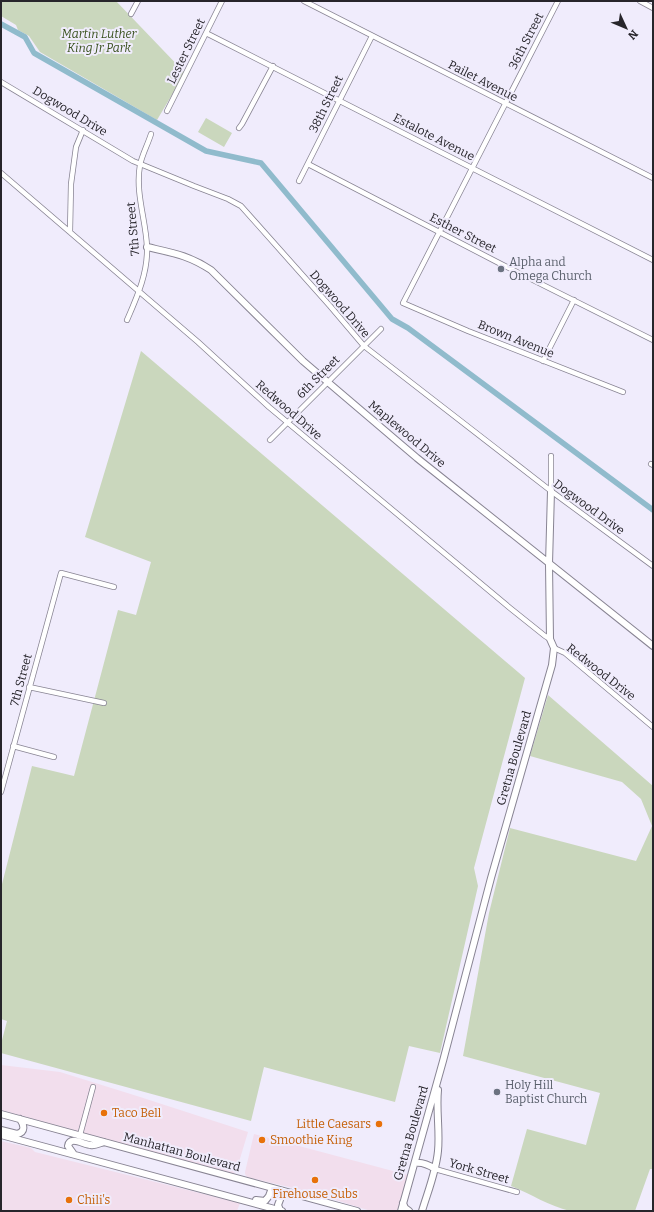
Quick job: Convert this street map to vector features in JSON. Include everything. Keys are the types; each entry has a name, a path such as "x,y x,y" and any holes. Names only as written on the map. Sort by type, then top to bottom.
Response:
{"street":[{"path":"131,14 138,1"},
{"name":"Lester Street","path":"167,111 222,1"},
{"name":"Pailet Avenue","path":"304,1 653,178"},
{"name":"36th Street","path":"403,303 558,1"},
{"path":"640,1 653,8"},
{"name":"Estalote Avenue","path":"206,32 653,260"},
{"name":"38th Street","path":"299,182 372,36"},
{"path":"239,128 272,66"},
{"name":"Dogwood Drive","path":"1,82 133,161 228,198 241,206 364,346 550,491 653,566"},
{"path":"70,232 71,184 76,147 83,130"},
{"name":"7th Street","path":"127,320 139,292 145,268 147,247 140,204 139,176 141,164 151,134"},
{"name":"Esther Street","path":"308,164 653,340"},
{"name":"Redwood Drive","path":"1,173 198,342 288,422 510,608 550,639"},
{"name":"Maplewood Drive","path":"147,247 185,256 198,261 211,270 303,361 417,458 653,646"},
{"path":"543,361 574,300"},
{"name":"Brown Avenue","path":"403,303 543,361 623,392"},
{"name":"6th Street","path":"270,440 381,329"},
{"path":"551,456 549,564 550,639 554,648"},
{"name":"7th Street","path":"1,792 61,573 114,587"},
{"name":"Redwood Drive","path":"554,648 564,653 653,727"},
{"name":"Gretna Boulevard","path":"401,1211 443,1061 491,878 552,665 554,648"},
{"path":"29,687 104,703"},
{"path":"13,746 54,757"},
{"name":"Gretna Boulevard","path":"422,1210 435,1169 439,1139 437,1102 443,1061"},
{"path":"80,1135 93,1087"},
{"name":"Manhattan Boulevard","path":"1,1114 357,1211"},
{"path":"1,1130 17,1134 20,1133 24,1128 24,1124 20,1119"},
{"path":"1,1135 281,1211"},
{"path":"74,1154 68,1146 69,1142 71,1141 74,1140 92,1146 104,1142"},
{"path":"415,1163 420,1163 435,1169"},
{"name":"York Street","path":"435,1169 517,1192"},
{"path":"238,1199 243,1196 265,1201 272,1188"},
{"path":"281,1211 278,1205 281,1197 291,1193"},
{"path":"403,1203 405,1208 409,1211"}],"shaded area":[{"path":"1,1065 60,1072 248,1132 236,1172 231,1174 1,1110"},
{"path":"254,1134 408,1175 397,1211 371,1211 306,1191 247,1177 245,1172"},
{"path":"1,1141 31,1148 35,1152 240,1203 237,1211 1,1211"}],"green space":[{"name":"Martin Luther King Jr Park","path":"1,1 116,1 185,73 157,120 40,52 29,36 18,30 16,25 1,16"},
{"path":"206,118 232,133 224,147 198,132"},
{"path":"141,351 525,678 474,868 478,886 440,1053 409,1046 395,1102 264,1067 251,1121 1,1053 1,1044 7,1021 1,1019 1,888 32,766 74,776 118,610 136,615 151,562 85,537"},
{"path":"548,695 653,786 653,1169 650,1169 635,1211 570,1211 547,1203 511,1186 527,1129 586,1145 600,1093 463,1056 489,913 510,828 636,861 652,826 641,799 622,782 530,756"}],"waterway":[{"path":"1,24 25,37 34,53 206,151 261,163 392,319 408,328 653,510"}],"place":[{"name":"Alpha and Omega Church","path":"501,269"},
{"name":"Holy Hill Baptist Church","path":"497,1092"},
{"name":"Taco Bell","path":"104,1113"},
{"name":"Little Caesars","path":"379,1124"},
{"name":"Smoothie King","path":"262,1140"},
{"name":"Firehouse Subs","path":"315,1180"},
{"name":"Chili's","path":"69,1200"}]}
